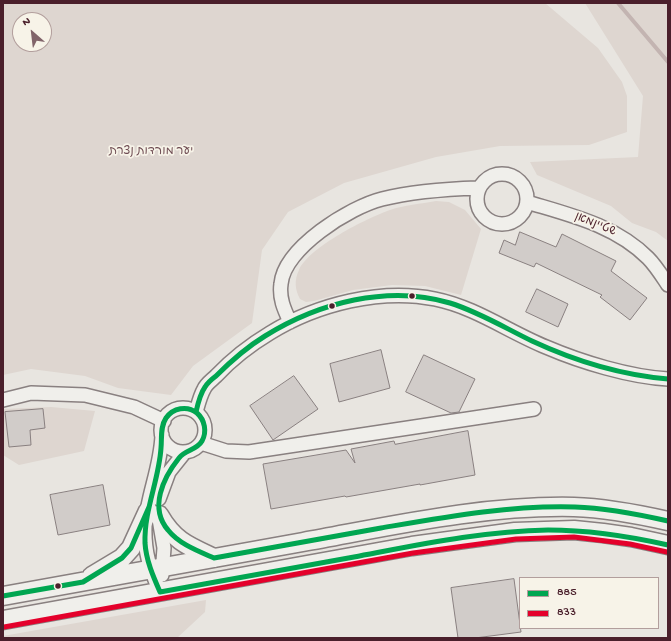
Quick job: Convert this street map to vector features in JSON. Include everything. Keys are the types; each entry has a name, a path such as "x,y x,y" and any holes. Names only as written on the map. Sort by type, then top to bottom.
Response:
{"street":[{"path":"499,173 508,174 517,178 523,185 527,193 527,202 525,210 519,218 512,222 503,224 494,223 485,218 480,211 477,203 478,188 491,176 499,173"},
{"path":"290,322 282,304 281,283 284,271 292,258 309,240 330,224 355,210 380,200 410,193 448,189 478,188"},
{"name":"שטיינמאן","path":"527,202 604,227 621,236 648,258 668,285"},
{"path":"196,412 204,388 231,361 255,342 290,322 313,312 345,302 372,297 404,296 435,299 463,307 545,347 568,355 622,371 668,379"},
{"path":"3,400 31,393 85,395 134,407 164,421"},
{"path":"82,582 122,558 131,548 153,513 162,451 162,435 162,424 171,412 178,408 186,408 196,412 204,421 206,429 205,436 201,443 196,448 185,452 174,450 168,446 162,435"},
{"path":"201,443 226,451 249,452 534,409"},
{"path":"160,592 157,568 145,544 145,525 158,507 159,495 169,472 185,452"},
{"path":"3,596 408,523 513,508 576,507 605,509 668,521"},
{"path":"153,513 174,536 187,546 214,558"},
{"path":"153,513 164,548 157,568"},
{"path":"3,620 412,546 515,532 574,530 631,537 668,545"}],"green space":[{"name":"יער מורדות נצרת","path":"3,3 545,3 598,48 622,82 627,96 627,132 589,145 500,146 436,157 344,183 288,212 262,250 252,323 193,366 171,395 118,388 85,376 31,369 3,375"},
{"path":"585,3 668,3 668,241 656,232 632,223 611,206 537,175 530,162 638,157 643,96"},
{"path":"436,201 449,202 465,210 481,229 461,295 425,286 392,285 353,290 314,301 306,302 300,299 296,285 296,277 299,270 314,252 326,243 354,226 395,208"},
{"path":"51,407 95,411 84,451 19,465 3,455 3,409"},
{"path":"206,600 205,612 177,638 3,638 3,636"}],"building":[{"path":"520,232 556,247 562,234 616,261 611,271 647,298 630,320 600,297 602,295 536,263 534,267 499,253 504,240 515,245"},
{"path":"537,289 568,304 558,327 526,312"},
{"path":"381,350 390,388 339,402 330,364"},
{"path":"424,355 475,379 459,412 451,413 406,392"},
{"path":"294,376 318,409 273,440 250,406"},
{"path":"43,409 45,428 30,430 31,445 9,447 5,412"},
{"path":"468,431 475,475 271,509 263,464 346,450 355,463 351,449 394,441 395,444"},
{"path":"103,485 110,525 58,535 50,495"},
{"path":"514,579 519,617 519,629 521,629 521,632 475,638 458,638 451,588"}],"waterway":[{"path":"618,3 668,62"}],"transit line":[{"name":"885","path":"196,412 198,402 206,385 239,354 265,336 286,324 330,306 378,296 426,298 450,303 482,316 532,341 582,361 633,374 668,379"},
{"name":"885","path":"668,521 599,509 575,507 526,508 429,520 214,558 189,547 172,535 162,521 159,512 160,493 163,484 173,466 184,453 200,444 204,438 205,430 202,419 197,413 185,408 172,412 164,421 158,472 149,507 145,531 148,562 160,592 426,543 499,533 548,530 593,532 668,545"},
{"name":"885","path":"3,596 83,582 122,558 131,548 149,507"},
{"name":"833","path":"4,627 413,553 516,539 574,537 630,544 667,552"}]}
